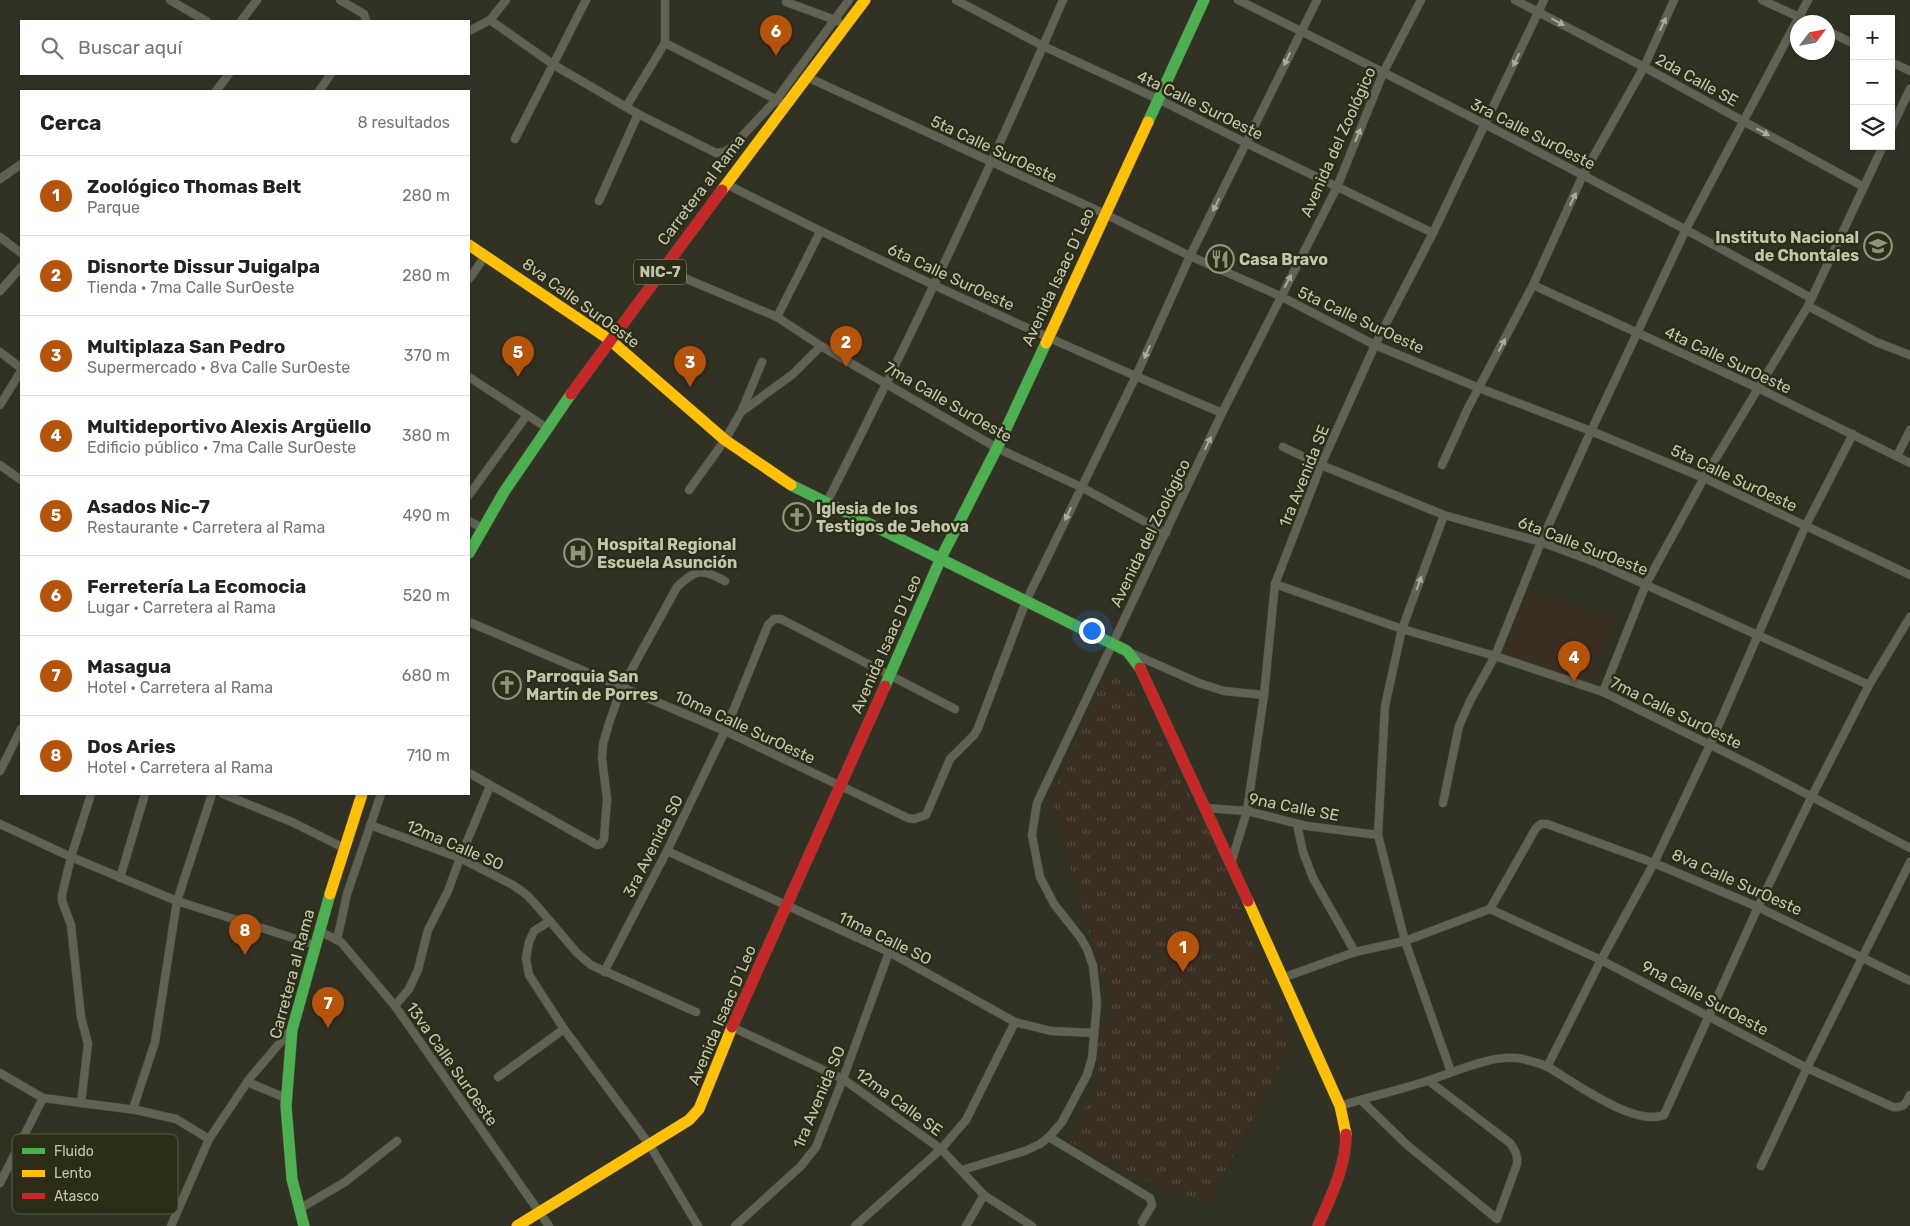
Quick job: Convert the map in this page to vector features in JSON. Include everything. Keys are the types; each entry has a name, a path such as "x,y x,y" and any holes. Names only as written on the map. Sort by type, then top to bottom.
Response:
{"main road":[{"name":"Carretera al Rama","path":"470,551 515,472 726,184 781,102 806,78 865,0"},
{"name":"Avenida Isaac D´Leo","path":"517,1226 688,1122 699,1109 732,1027 841,787 941,558 997,448 1047,336 1204,0"},
{"name":"8va Calle SurOeste","path":"470,246 610,340 725,440 790,484 941,558 1111,645 1127,651"},
{"path":"1127,651 1138,664 1147,680 1340,1106 1346,1131 1346,1145 1341,1170 1318,1226"},
{"name":"Carretera al Rama","path":"304,1226 292,1179 286,1098 292,1030 319,931 362,795"}],"street":[{"path":"170,0 204,20"},
{"path":"242,20 257,0"},
{"path":"340,0 364,14 366,20"},
{"path":"470,30 490,20 506,0"},
{"path":"515,139 586,0"},
{"path":"626,107 665,43 665,0"},
{"path":"490,20 554,64 626,107 716,153 724,152 731,148 781,102 849,0"},
{"name":"4ta Calle SurOeste","path":"956,0 1043,46 1158,98 1246,143 1433,233"},
{"path":"827,502 935,285 1063,0"},
{"name":"3ra Calle SurOeste","path":"1238,0 1484,124 1686,229 1876,342 1910,354"},
{"path":"1026,601 1080,487 1136,376 1190,256 1317,0"},
{"name":"Avenida del Zoológico","path":"962,1170 1025,1151 1040,1144 1062,1122 1086,1075 1092,1058 1097,995 1093,966 1080,936 1054,904 1040,877 1032,835 1037,803 1222,412 1337,187 1383,73 1421,0"},
{"name":"2da Calle SE","path":"1515,0 1644,67 1864,187"},
{"name":"1ra Avenida SE","path":"1231,863 1247,811 1264,695 1275,584 1321,465 1375,345 1433,233 1544,0"},
{"path":"1442,465 1460,424 1533,285 1583,175 1644,67 1674,0"},
{"path":"1762,0 1795,15"},
{"path":"1800,15 1808,0"},
{"path":"786,2 847,24"},
{"path":"1443,804 1459,726 1470,701 1495,656 1541,542 1591,431 1686,229 1790,34"},
{"path":"1835,34 1850,42"},
{"path":"665,43 781,102"},
{"path":"1895,64 1910,71"},
{"path":"217,90 228,75"},
{"path":"320,90 330,75"},
{"name":"5ta Calle SurOeste","path":"806,78 1280,296 1375,345 1704,478 1910,575"},
{"path":"1895,121 1910,89"},
{"path":"599,201 638,114"},
{"path":"1603,692 1646,584 1704,478 1809,302 1881,150"},
{"path":"0,179 20,165"},
{"name":"6ta Calle SurOeste","path":"726,184 820,232 935,285 1136,376 1222,412"},
{"path":"777,317 820,232"},
{"path":"0,237 20,252"},
{"path":"470,278 486,255"},
{"path":"0,291 20,268"},
{"name":"7ma Calle SurOeste","path":"663,269 777,317 821,346 997,448 1080,487 1166,533"},
{"name":"4ta Calle SurOeste","path":"1533,285 1758,388 1910,463"},
{"path":"741,412 793,374 821,346"},
{"path":"0,352 20,369"},
{"path":"689,490 725,440 741,412 762,362"},
{"path":"0,405 20,372"},
{"path":"470,378 547,428"},
{"path":"470,495 527,415"},
{"path":"1897,456 1910,430"},
{"path":"1548,1066 1601,960 1654,863 1710,745 1805,527 1853,434"},
{"name":"6ta Calle SurOeste","path":"1283,447 1321,465 1444,515 1541,542 1595,562 1869,685"},
{"path":"0,465 20,479"},
{"path":"1444,515 1402,629 1386,706 1378,835 1405,941 1451,1072"},
{"path":"470,522 482,528"},
{"path":"470,774 597,845 601,844 604,839 607,799 602,771 603,744 622,687 677,587 688,577 698,573 708,572 726,581"},
{"name":"7ma Calle SurOeste","path":"1275,584 1402,629 1495,656 1603,692 1812,796 1910,848"},
{"name":"10ma Calle SurOeste","path":"470,622 725,730 841,787 914,819 926,814 950,759 974,736 1026,601"},
{"path":"1340,1106 1496,1059 1510,1058 1548,1066 1570,1082 1605,1102 1640,1116 1658,1117 1664,1115 1758,907 1812,796 1869,685 1910,617"},
{"name":"3ra Avenida SO","path":"604,972 667,850 725,730 768,625 774,619 781,619 891,674"},
{"path":"1127,651 1224,691 1264,695"},
{"path":"891,674 955,709"},
{"path":"0,771 20,731"},
{"path":"394,1006 409,989 418,970 428,930 448,892 490,786"},
{"path":"81,1103 88,1044 81,1017 71,926 62,901 62,894 70,857 90,795"},
{"path":"120,878 145,795"},
{"path":"132,1109 155,1042 177,901 212,795"},
{"path":"225,795 292,822 344,848"},
{"path":"337,940 347,894 381,795"},
{"name":"9na Calle SE","path":"1205,808 1247,811 1297,824 1378,835"},
{"path":"0,824 70,857 177,901 315,945"},
{"path":"1297,824 1303,852 1314,878 1355,952"},
{"name":"8va Calle SurOeste","path":"1490,909 1536,828 1541,824 1547,824 1654,863 1758,907 1910,982"},
{"name":"12ma Calle SO","path":"370,825 460,858 513,886 527,895 591,965 696,1012"},
{"name":"11ma Calle SO","path":"667,850 787,907 889,952 1015,1022 1052,1031 1094,1033"},
{"path":"1760,1166 1910,862"},
{"path":"1282,978 1355,952 1405,941 1490,909"},
{"name":"9na Calle SurOeste","path":"1490,909 1601,960 1807,1068 1893,1107 1899,1108 1908,1099"},
{"path":"550,921 534,931 529,942 526,958 529,975 564,1029 649,1144 698,1226"},
{"name":"13va Calle SurOeste","path":"319,931 341,942 394,1006 549,1226"},
{"name":"1ra Avenida SO","path":"735,1226 811,1156 843,1079 889,952"},
{"path":"855,1226 940,1149 966,1120 1015,1022"},
{"name":"12ma Calle SE","path":"732,1027 843,1079 940,1149 984,1195 1032,1226"},
{"path":"498,1077 564,1029"},
{"path":"178,1210 209,1139 248,1082 292,1030"},
{"path":"0,1073 42,1098 132,1109 176,1119 209,1139"},
{"path":"1360,1100 1406,1144 1498,1219 1517,1164 1518,1157 1515,1150 1510,1143 1428,1081"},
{"path":"248,1082 286,1098"},
{"path":"24,1134 42,1098"},
{"path":"1049,1137 1150,1198 1152,1205 1142,1222"},
{"path":"299,1209 345,1182 398,1141"},
{"path":"0,1183 12,1159"},
{"path":"966,1226 984,1195"},
{"path":"171,1226 176,1214"}],"green space":[{"path":"1528,591 1612,618 1589,686 1502,658"},
{"path":"1108,668 1136,696 1213,839 1292,1043 1208,1203 1160,1186 1067,1141 1099,1085 1097,1043 1114,1012 1051,798"}],"traffic: fast":[{"path":"1148,122 1204,0"},
{"path":"885,686 941,558 997,448 1046,343"},
{"path":"470,551 504,492 571,394"},
{"path":"791,485 1127,651 1140,668"},
{"path":"304,1226 292,1179 286,1106 292,1030 330,894"}],"traffic: slow":[{"path":"722,190 865,0"},
{"path":"1046,343 1148,122"},
{"path":"470,246 610,340 725,440 791,485"},
{"path":"330,894 362,795"},
{"path":"1248,901 1340,1106 1346,1134"},
{"path":"517,1226 689,1120 699,1109 732,1027"}],"traffic: jam":[{"path":"571,394 722,190"},
{"path":"1140,668 1248,901"},
{"path":"732,1027 885,686"},
{"path":"1318,1226 1341,1170 1346,1134"}],"place":[{"name":"Ferretería La Ecomocia","path":"776,56"},
{"name":"Instituto Nacional de Chontales","path":"1878,246"},
{"name":"Casa Bravo","path":"1220,259"},
{"name":"Disnorte Dissur Juigalpa","path":"846,367"},
{"name":"Asados Nic-7","path":"518,377"},
{"name":"Multiplaza San Pedro","path":"690,387"},
{"name":"Iglesia de los Testigos de Jehova","path":"797,517"},
{"name":"Hospital Regional Escuela Asunción","path":"578,553"},
{"name":"Multideportivo Alexis Argüello","path":"1574,682"},
{"name":"Parroquia San Martín de Porres","path":"507,685"},
{"name":"Dos Aries","path":"245,955"},
{"name":"Zoológico Thomas Belt","path":"1183,972"},
{"name":"Masagua","path":"328,1028"}]}
